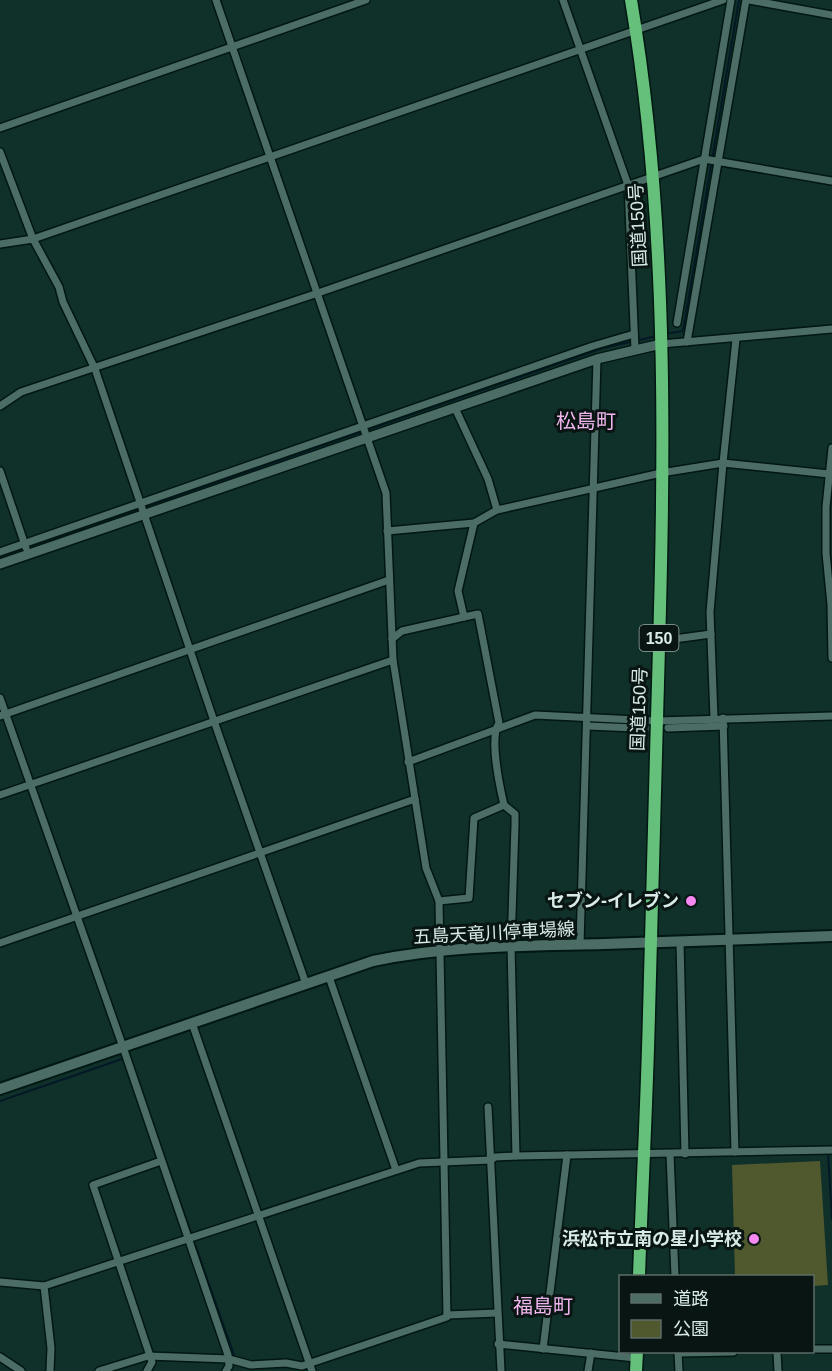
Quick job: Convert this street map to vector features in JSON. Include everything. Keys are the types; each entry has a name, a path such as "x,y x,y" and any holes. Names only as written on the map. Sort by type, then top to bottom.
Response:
{"highway":[{"name":"国道150号","path":"631,0 654,176 661,344 659,641 639,1275"},
{"path":"636,1371 637,1355"}],"main road":[{"name":"五島天竜川停車場線","path":"0,1089 373,962 439,950 832,936"}],"street":[{"path":"216,0 386,493 393,660 426,868 438,902 447,1315"},
{"path":"0,128 366,0"},
{"path":"563,0 628,185 635,349"},
{"path":"0,244 33,239 723,0"},
{"path":"677,323 731,0"},
{"path":"687,342 747,0 832,15"},
{"path":"0,152 33,239 58,287 95,369 143,515 306,984"},
{"path":"0,406 21,393 704,159 832,181"},
{"path":"683,291 696,293"},
{"path":"0,552 365,431 454,408 597,359 661,344 832,329"},
{"path":"0,564 143,515 593,346 634,334"},
{"path":"714,718 710,612 736,339"},
{"path":"580,945 597,359"},
{"path":"454,408 484,469 497,510"},
{"path":"832,448 826,553 831,605 832,658"},
{"path":"387,531 474,523 497,510 661,473 723,463 830,479"},
{"path":"0,471 28,554"},
{"path":"464,617 458,591 474,523"},
{"path":"3,715 389,580"},
{"path":"392,639 402,632 478,614 500,723 496,728 496,762 504,805 515,814 511,946 516,1156"},
{"path":"659,641 711,634"},
{"path":"0,795 393,660"},
{"path":"0,698 3,715 30,784 123,1047 229,1359 226,1371"},
{"path":"408,762 535,715 657,721 832,716"},
{"path":"723,718 735,1152"},
{"path":"586,726 636,728"},
{"path":"668,728 724,726"},
{"path":"0,943 415,799"},
{"path":"438,902 469,898 474,818 504,805"},
{"path":"680,942 685,1154"},
{"path":"329,976 396,1170"},
{"path":"192,1023 309,1369"},
{"path":"488,1107 501,1371"},
{"path":"0,1282 44,1286 419,1163 490,1160 495,1157 516,1156 832,1150 832,1160"},
{"path":"670,1154 675,1275"},
{"path":"543,1348 567,1155"},
{"path":"147,1371 152,1362 148,1356 93,1185 161,1161"},
{"path":"44,1286 51,1348 50,1371"},
{"path":"99,1371 148,1356 229,1359 251,1365 286,1363 309,1369 447,1317 447,1315 497,1313"},
{"path":"498,1344 637,1355"},
{"path":"814,1349 832,1349"},
{"path":"588,1371 591,1353"},
{"path":"678,1353 679,1371"},
{"path":"777,1353 778,1371"},
{"path":"0,1357 21,1371"}],"green space":[{"path":"820,1161 828,1285 814,1286 814,1275 735,1275 732,1165"}],"waterway":[{"path":"665,334 683,331 739,0"},
{"path":"145,507 603,348 657,336"},
{"path":"0,557 139,509"},
{"path":"0,1101 125,1058"},
{"path":"147,1108 234,1355 233,1360"},
{"path":"828,1152 832,1219"}],"tunnel":[{"path":"636,728 660,728"}],"place":[{"name":"セブン-イレブン","path":"691,901"},
{"name":"浜松市立南の星小学校","path":"754,1239"}],"district":[{"name":"松島町","path":"586,421"},
{"name":"福島町","path":"543,1306"}]}
